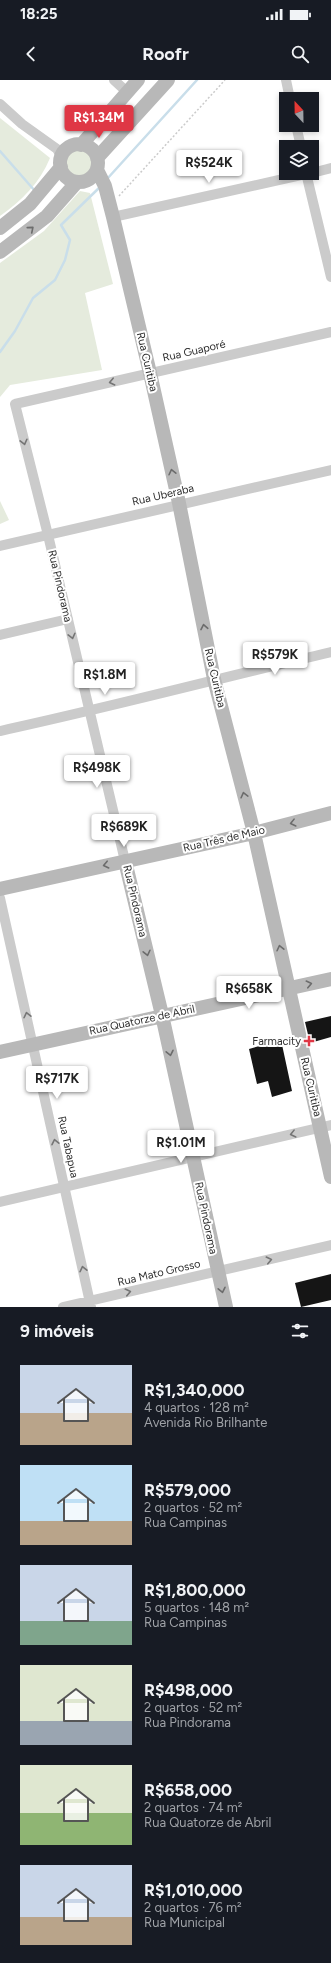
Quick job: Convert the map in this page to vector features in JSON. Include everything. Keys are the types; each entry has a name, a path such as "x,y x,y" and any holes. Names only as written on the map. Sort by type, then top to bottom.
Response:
{"street":[{"path":"114,80 127,92"},
{"path":"81,145 138,80"},
{"path":"0,252 47,216 93,174 168,80"},
{"path":"286,80 289,92"},
{"path":"0,104 61,156 67,177 93,174"},
{"path":"0,228 30,204 61,156 73,146 81,145 91,149 93,174"},
{"path":"319,171 331,168"},
{"name":"Rua Curitiba","path":"93,174 112,212 179,503 214,679 254,833 289,989 326,1126 331,1177"},
{"path":"112,212 279,179"},
{"path":"310,180 331,277"},
{"name":"Rua Guaporé","path":"15,404 331,332"},
{"name":"Rua Pindorama","path":"15,404 91,712 162,1015 226,1307"},
{"name":"Rua Uberaba","path":"0,546 179,503 331,470"},
{"path":"0,635 68,619"},
{"path":"0,731 91,712 214,679 331,652"},
{"name":"Rua Três de Maio","path":"0,890 254,833 331,813"},
{"name":"Rua Tabapua","path":"0,898 34,1044 90,1304"},
{"name":"Rua Quatorze de Abril","path":"0,1052 162,1015 331,979"},
{"path":"0,1202 326,1126"},
{"name":"Rua Mato Grosso","path":"63,1307 90,1304 218,1271 331,1245"}],"path":[{"path":"112,212 225,80"}],"shaded area":[{"path":"0,118 50,158 41,176 29,191 0,216"},
{"path":"79,150 85,151 89,154 92,158 92,170 89,174 85,177 79,178 73,177 69,174 66,170 65,164 66,158 69,154 73,151"},
{"path":"80,191 90,193 113,284 85,293 102,370 10,385 0,397 0,263 44,231"},
{"path":"0,501 9,520 0,524"}],"building":[{"path":"331,1016 331,1037 310,1043 305,1022"},
{"path":"281,1040 292,1091 272,1097 268,1081 257,1084 249,1049"},
{"path":"331,1274 331,1300 301,1307 295,1283"}],"waterway":[{"path":"107,179 197,80"},
{"path":"0,151 35,191"},
{"path":"0,352 15,331 33,298 55,280 65,260 70,240 61,225 101,186"}],"place":[{"name":"Farmacity","path":"309,1041"}]}
